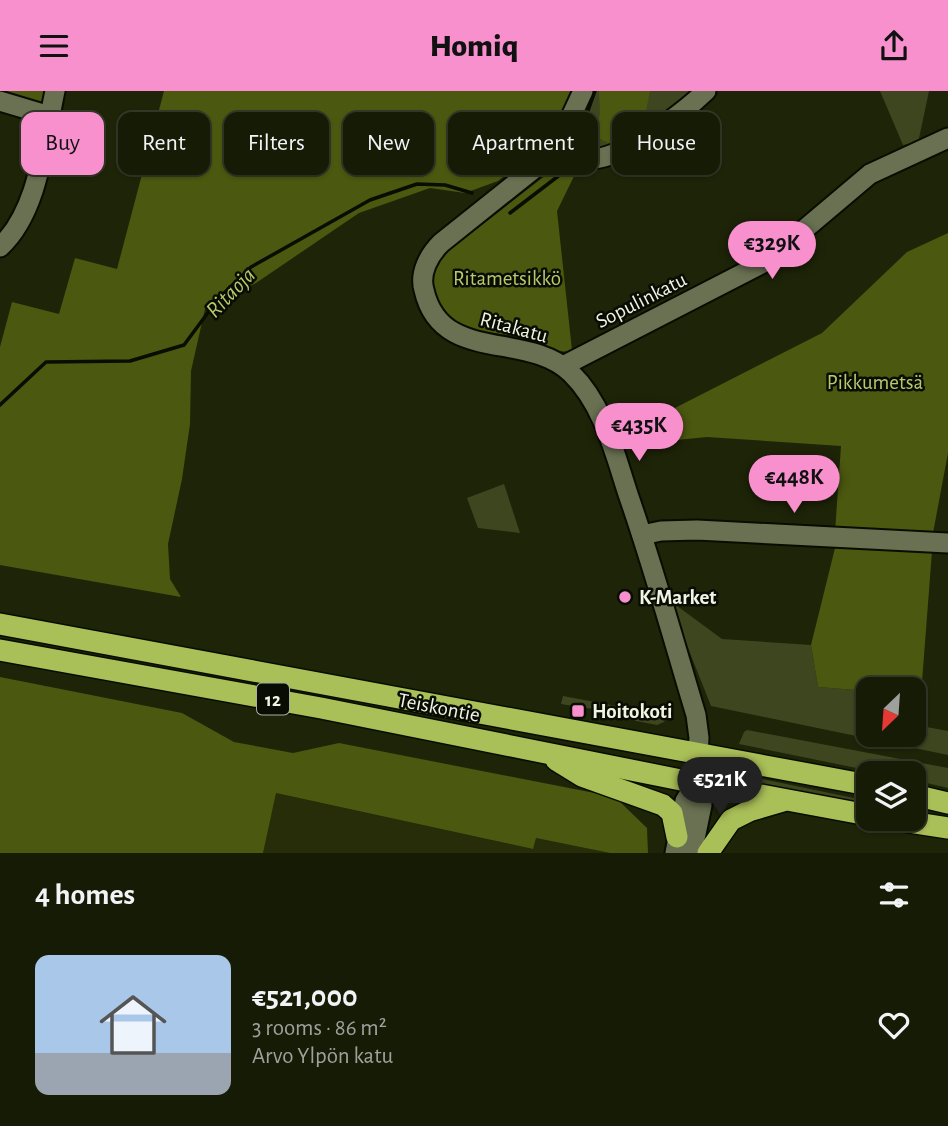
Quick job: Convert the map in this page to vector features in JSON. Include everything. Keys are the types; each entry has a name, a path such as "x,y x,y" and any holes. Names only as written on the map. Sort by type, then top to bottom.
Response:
{"highway":[{"name":"Teiskontie","path":"0,624 856,783"},
{"name":"Teiskontie","path":"0,650 321,708 856,813"},
{"path":"545,753 582,776 663,804 672,813 681,848"},
{"path":"926,798 948,803"},
{"path":"708,853 731,820 749,811 789,800"},
{"path":"926,825 948,828"}],"street":[{"path":"51,112 55,91"},
{"name":"Ritakatu","path":"573,112 583,91"},
{"path":"598,157 669,123 706,91"},
{"path":"0,101 37,112"},
{"name":"Sopulinkatu","path":"563,366 767,261 870,174 948,138"},
{"path":"0,247 23,219 37,175"},
{"name":"Ritakatu","path":"526,175 441,243 429,259 422,284 427,305 436,319 459,337 528,350 563,366 582,384 597,408 642,535 696,715 696,783"},
{"path":"642,535 661,531 697,530 948,543"},
{"path":"681,848 685,801 696,783"}],"shaded area":[{"path":"590,91 698,91 670,112 612,112 612,144 598,151 598,112 581,112"},
{"path":"880,91 929,91 918,143 903,145"},
{"path":"504,484 520,533 478,528 467,498"},
{"path":"669,600 722,639 811,645 818,687 856,690 856,736 711,706"},
{"path":"563,696 664,715 667,718 657,725 600,714 600,710 561,704"},
{"path":"926,727 948,731 948,755 909,747 926,747"},
{"path":"747,730 911,761 856,761 856,768 739,744"},
{"path":"926,764 948,768 948,788 926,783"},
{"path":"733,773 856,799 856,804 732,781"},
{"path":"275,793 532,849 535,838 610,853 263,853"}],"green space":[{"path":"0,91 50,91 43,105 0,96"},
{"path":"164,91 571,91 562,112 448,112 448,175 505,175 498,181 465,193 430,188 359,213 256,283 205,309 191,371 190,424 168,544 170,579 181,597 0,565 0,347 12,302 59,314 75,258 117,269 142,175 210,175 210,112 158,112"},
{"path":"599,91 650,91 646,112 612,112 612,142 609,143 598,138"},
{"name":"Ritametsikkö","path":"546,175 575,175 557,211 572,350 555,350 527,338 474,329 451,318 442,309 436,296 433,279 443,255"},
{"name":"Pikkumetsä","path":"948,233 948,453 933,533 835,532 841,446 707,437 626,445 622,435 822,333 907,252"},
{"path":"836,544 932,551 922,677 856,677 856,690 818,687 811,645"},
{"path":"0,677 182,713 234,742 293,753 339,743 615,797 647,828 648,853 610,853 536,838 533,849 276,793 263,853 0,853"}],"waterway":[{"path":"588,112 595,91"},
{"path":"510,213 560,175"},
{"name":"Ritaoja","path":"0,405 46,362 130,361 184,345 218,299 251,267 370,200 417,184 445,185 472,193"}],"place":[{"name":"K-Market","path":"625,597"},
{"name":"Hoitokoti","path":"578,711"}]}
